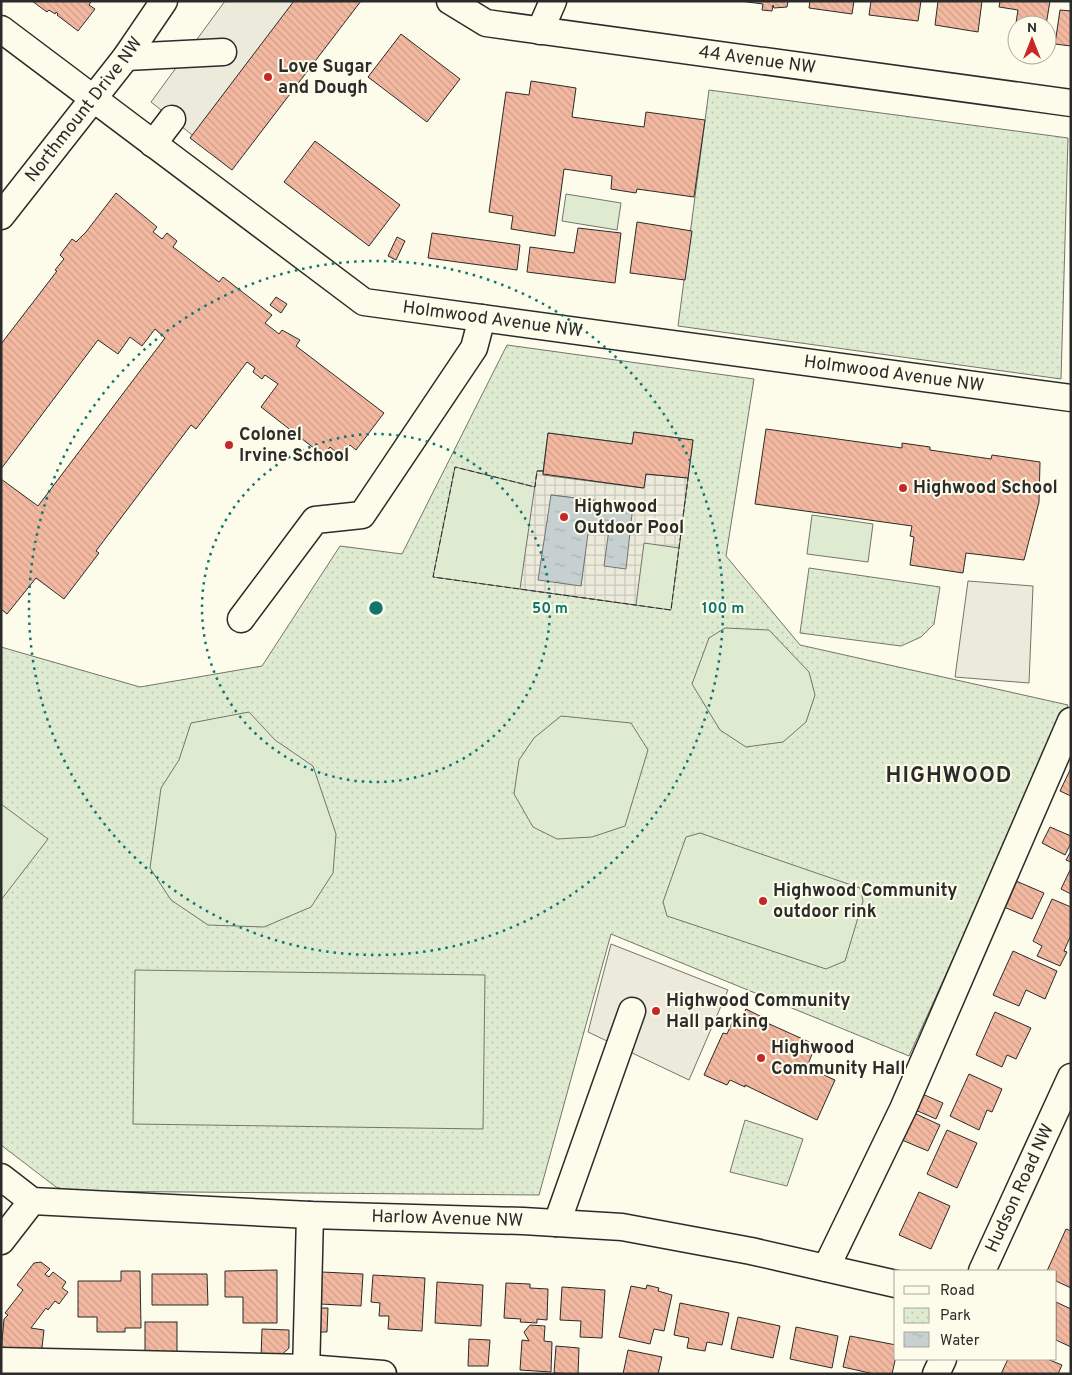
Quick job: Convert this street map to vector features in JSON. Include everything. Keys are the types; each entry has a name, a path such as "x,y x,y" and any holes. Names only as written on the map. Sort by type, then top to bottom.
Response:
{"street":[{"name":"Northmount Drive NW","path":"1,216 126,57 164,1"},
{"name":"44 Avenue NW","path":"450,1 486,23 1071,103"},
{"path":"540,31 553,1"},
{"name":"Holmwood Avenue NW","path":"1,29 364,302 1071,398"},
{"path":"126,57 223,52"},
{"path":"153,144 172,119"},
{"path":"241,619 315,520 362,515 474,348 482,318"},
{"path":"826,1268 903,1109 1071,721"},
{"path":"557,1223 632,1011"},
{"name":"Hudson Road NW","path":"982,1270 1071,1077"},
{"path":"1,1177 32,1201 1,1241"},
{"name":"Harlow Avenue NW","path":"32,1201 310,1215 622,1227 751,1251 894,1284"},
{"path":"307,1371 310,1215"},
{"path":"936,1374 943,1360"},
{"path":"1,1361 383,1374"}],"green space":[{"path":"709,90 1068,138 1061,379 678,326"},
{"path":"566,194 621,203 617,230 562,221"},
{"path":"507,345 754,379 726,556 800,645 1068,705 909,1056 611,934 539,1195 69,1191 56,1187 1,1145 1,647 140,687 262,666 340,546 402,554"},
{"name":"Highwood Outdoor Pool","path":"634,432 693,440 671,610 433,577 455,467 535,487 537,471 543,471 548,433 632,444"},
{"path":"812,515 873,524 868,562 807,554"},
{"path":"809,568 940,587 934,624 921,637 901,646 800,633"},
{"path":"725,628 769,630 809,672 815,695 806,722 783,742 746,747 720,730 692,684 709,638"},
{"path":"249,712 275,740 313,766 336,834 333,873 311,907 264,927 208,925 171,900 150,868 161,788 179,760 191,723"},
{"path":"561,716 631,723 648,750 625,826 592,837 557,839 533,827 514,794 519,760 534,738"},
{"path":"1,804 48,839 1,900"},
{"name":"Highwood Community outdoor rink","path":"700,833 860,888 863,901 845,961 826,969 667,916 663,902 686,837"},
{"path":"135,970 485,975 483,1129 133,1124"},
{"path":"745,1120 803,1139 787,1186 730,1172"}],"shaded area":[{"path":"225,1 299,1 196,138 151,102"},
{"path":"537,471 543,471 543,475 643,488 646,474 688,478 679,548 644,543 636,605 520,589","holes":["551,495 633,505 609,529 588,526 581,586"]},
{"path":"968,581 1033,586 1029,683 955,677"},
{"name":"Highwood Community Hall parking","path":"611,944 728,990 689,1080 588,1032"}],"water":[{"path":"551,495 633,505 626,569 604,566 609,529 589,526 581,586 538,580"}],"building":[{"path":"32,1 91,1 89,5 95,9 78,31 57,15 56,12 55,14 49,10 47,12"},
{"path":"294,1 361,1 232,170 190,138"},
{"path":"740,1 788,1 787,7 774,8 773,5 772,11 762,10 763,4"},
{"path":"810,1 854,1 852,14 809,8"},
{"path":"871,1 921,1 918,21 869,15"},
{"path":"938,1 982,1 978,32 935,25"},
{"path":"1000,1 1050,1 1048,15 1017,15 1018,10 999,7"},
{"path":"1060,10 1071,11 1071,46 1057,44"},
{"path":"401,34 460,79 427,122 368,77"},
{"path":"531,81 576,88 572,117 644,127 646,112 705,120 694,197 637,189 636,193 611,189 612,176 564,169 555,236 511,229 513,216 489,212 506,92 529,95"},
{"path":"315,141 400,205 369,246 284,182"},
{"path":"116,193 157,227 153,232 162,239 167,233 177,241 173,247 219,282 223,277 272,315 265,323 279,334 282,330 300,340 296,346 384,413 356,450 350,445 341,456 330,447 324,456 261,407 278,384 265,375 262,379 253,372 255,368 247,362 196,429 191,425 96,551 99,553 64,599 36,578 7,614 1,609 1,479 38,506 165,338 155,329 142,346 130,337 118,354 98,340 1,469 1,344 57,271 55,270 64,259 60,255 72,239 76,242 86,232"},
{"path":"637,222 692,231 685,280 630,273"},
{"path":"578,228 621,233 615,283 527,272 530,247 574,253"},
{"path":"432,233 520,245 517,270 428,258"},
{"path":"397,237 405,241 396,260 388,256"},
{"path":"276,297 287,304 281,313 270,305"},
{"path":"766,429 902,448 902,443 930,447 930,450 991,459 992,455 1040,462 1039,502 1024,560 966,553 963,573 910,565 914,537 910,536 912,526 755,504"},
{"path":"634,432 693,440 688,478 646,474 644,488 543,474 548,433 632,444"},
{"path":"1071,768 1071,796 1060,791"},
{"path":"1050,827 1071,836 1071,843 1065,855 1042,843"},
{"path":"1071,851 1071,862 1066,860"},
{"path":"1071,868 1071,894 1061,889"},
{"path":"1016,881 1044,893 1032,919 1004,907"},
{"path":"1052,899 1071,907 1071,935 1064,951 1067,952 1060,966 1037,956 1042,946 1033,941"},
{"path":"1013,951 1057,971 1045,999 1026,990 1019,1006 993,995"},
{"name":"Highwood Community Hall","path":"746,1009 766,1019 765,1022 816,1045 805,1071 815,1075 817,1072 835,1080 817,1120 745,1085 745,1087 730,1080 727,1085 704,1075 723,1033 727,1034 735,1016 741,1019"},
{"path":"995,1012 1031,1028 1016,1059 1007,1055 1002,1067 976,1055"},
{"path":"969,1074 1002,1089 992,1112 987,1110 979,1130 950,1116"},
{"path":"920,1093 943,1103 936,1119 913,1109"},
{"path":"914,1113 940,1125 928,1151 902,1140"},
{"path":"947,1130 977,1143 957,1188 927,1174"},
{"path":"919,1192 950,1206 931,1249 899,1235"},
{"path":"1066,1229 1071,1231 1071,1288 1057,1281 1057,1270 1047,1270"},
{"path":"41,1262 50,1269 45,1274 49,1277 53,1272 66,1282 62,1288 68,1292 59,1304 55,1301 48,1310 46,1308 31,1328 44,1330 41,1356 1,1353 4,1319 8,1315 5,1313 23,1290 17,1285 34,1263"},
{"path":"277,1270 277,1323 243,1323 243,1297 225,1297 225,1271"},
{"path":"121,1271 140,1271 141,1328 125,1328 125,1332 97,1332 97,1317 78,1317 78,1281 121,1281"},
{"path":"322,1272 363,1274 361,1306 320,1304"},
{"path":"152,1274 207,1274 208,1305 152,1305"},
{"path":"373,1275 425,1278 422,1331 388,1329 389,1316 379,1316 380,1303 371,1302"},
{"path":"437,1282 483,1285 481,1326 435,1323"},
{"path":"506,1283 530,1284 530,1288 548,1289 547,1320 537,1319 537,1323 520,1322 521,1319 504,1318"},
{"path":"647,1285 659,1288 658,1291 672,1295 664,1331 654,1329 650,1344 619,1337 631,1286 646,1289"},
{"path":"562,1287 605,1290 602,1338 580,1337 581,1321 560,1320"},
{"path":"1057,1302 1071,1309 1071,1347 1057,1340"},
{"path":"680,1303 729,1313 722,1345 707,1342 705,1351 687,1348 689,1338 674,1335"},
{"path":"312,1308 328,1308 327,1332 312,1332"},
{"path":"738,1317 780,1326 773,1358 731,1349"},
{"path":"145,1322 177,1322 177,1357 145,1357"},
{"path":"530,1325 545,1326 544,1341 552,1342 551,1372 520,1370 522,1340 529,1341 524,1332"},
{"path":"796,1327 838,1336 832,1368 790,1359"},
{"path":"262,1329 289,1330 289,1348 278,1358 261,1358"},
{"path":"850,1336 894,1345 895,1360 892,1374 874,1374 843,1367"},
{"path":"469,1339 490,1340 488,1366 468,1366"},
{"path":"556,1346 579,1348 578,1374 554,1373"},
{"path":"628,1350 662,1357 658,1374 623,1374"},
{"path":"1008,1360 1050,1360 1062,1365 1058,1374 1001,1374"}],"fence":[{"path":"543,471 537,471 535,487 455,467 433,577 671,610 688,478"}],"place":[{"name":"Love Sugar and Dough","path":"268,77"},
{"name":"Colonel Irvine School","path":"229,445"},
{"name":"Highwood School","path":"903,488"},
{"name":"Highwood Outdoor Pool","path":"564,517"},
{"name":"Highwood Community outdoor rink","path":"763,901"},
{"name":"Highwood Community Hall parking","path":"656,1011"},
{"name":"Highwood Community Hall","path":"761,1058"}],"district":[{"name":"HIGHWOOD","path":"949,776"}]}
